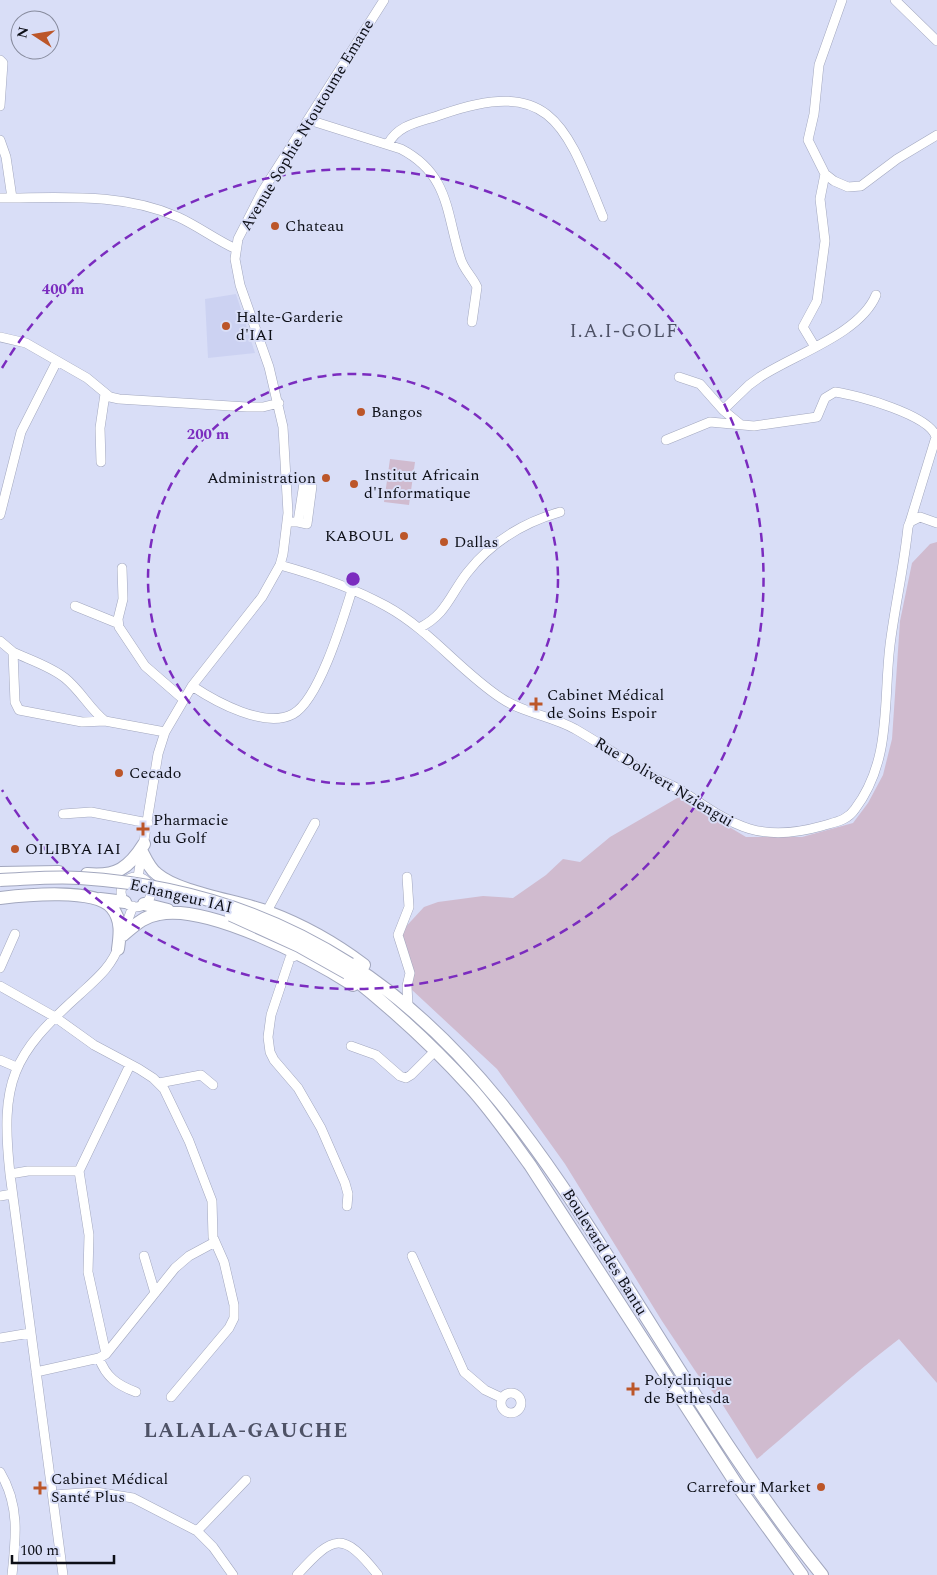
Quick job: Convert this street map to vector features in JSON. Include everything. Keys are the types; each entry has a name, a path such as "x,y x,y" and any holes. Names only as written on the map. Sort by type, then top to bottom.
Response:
{"highway":[{"path":"94,875 116,872 123,869 142,853 157,875 184,888"},
{"path":"0,873 32,871 137,880 184,888 267,911 315,933 354,957 385,981 408,1006"},
{"name":"Echangeur IAI","path":"0,880 80,878 178,892 263,918 320,946 348,969"},
{"name":"Echangeur IAI","path":"0,888 90,886 176,900 230,915 348,969"},
{"path":"0,898 63,895 98,898 179,912 239,929 300,954 336,974 400,1019"},
{"path":"98,898 108,904 117,916 120,933 118,949"},
{"path":"124,931 152,915 179,912"},
{"name":"Boulevard des Bantu","path":"348,969 408,1006 473,1068 561,1183 769,1505 822,1575"},
{"name":"Boulevard des Bantu","path":"348,969 470,1087 530,1165 736,1486 802,1575"}],"street":[{"name":"Avenue Sophie Ntoutoume Emane","path":"137,880 158,754 165,732 192,686 246,619 280,566 287,522 286,463 279,403 269,367 240,285 235,259 236,249 251,211 384,0"},
{"path":"842,0 819,66 814,114 808,140 825,174 834,182 848,187 861,186 897,159 937,135"},
{"path":"895,0 937,41"},
{"path":"0,60 4,63 0,106"},
{"path":"388,144 392,136 402,128 458,109 497,100 527,103 541,109 553,119 577,156 603,216"},
{"path":"308,120 388,144 412,155 424,165 444,194 460,258 466,272 477,287 472,322"},
{"path":"0,140 6,157 12,198"},
{"path":"815,347 803,327 817,301 825,241 820,199 825,174"},
{"path":"0,198 90,198 124,201 178,217 236,249"},
{"path":"723,410 744,389 760,377 858,322 872,305 876,295"},
{"path":"0,337 26,343 87,378 105,394 119,399 170,404 255,407 279,403"},
{"path":"0,515 21,432 57,361"},
{"path":"680,377 700,384 723,410 740,424"},
{"name":"Rue Dolivert Nziengui","path":"280,566 311,574 388,607 419,628 503,700 573,728 653,777 681,790 732,823 760,832 788,832 814,828 845,819 853,812 878,767 885,733 890,647 910,522 936,437 929,426 889,407 835,392 828,395 822,401 817,417 754,426 740,424"},
{"path":"101,462 99,438 105,394"},
{"path":"666,440 710,422 740,424"},
{"path":"419,628 433,621 445,609 467,573 499,540 537,519 560,512"},
{"path":"910,522 920,517 937,523"},
{"path":"287,522 298,522"},
{"path":"117,624 123,599 122,568"},
{"path":"192,686 214,699 252,715 279,719 293,714 308,699 316,684 341,628 352,590"},
{"path":"75,606 117,624 145,666 183,699"},
{"path":"0,641 13,652 65,678 86,700 92,710 105,721"},
{"path":"13,652 15,702 19,710 82,722 105,721 165,732"},
{"path":"63,814 98,813 148,822"},
{"path":"267,911 315,823"},
{"path":"407,877 409,907 399,928 398,935 410,973 407,986 408,1006"},
{"path":"64,1575 10,1174 1,1142 2,1107 7,1083 14,1066 27,1044 105,971 118,949 134,904 150,892 137,880 121,890 134,904"},
{"path":"0,968 15,934"},
{"path":"300,954 290,958 286,968 271,1014 268,1044 274,1060 298,1088 321,1128 345,1183 348,1194 347,1206"},
{"path":"0,986 55,1017 94,1045 159,1083 189,1141 204,1177 212,1201 214,1242 224,1262 234,1305 234,1318 229,1328 171,1397"},
{"path":"351,1046 376,1055 400,1076 406,1078 412,1075 434,1052"},
{"path":"0,1060 14,1066"},
{"path":"130,1065 79,1172 89,1235 88,1272 102,1356 108,1377 120,1386 136,1392"},
{"path":"159,1083 201,1075 213,1085"},
{"path":"10,1174 33,1171 79,1172"},
{"path":"0,1196 12,1194"},
{"path":"36,1372 102,1356 183,1260 214,1242"},
{"path":"144,1256 155,1293"},
{"path":"412,1256 464,1372 485,1390 502,1398"},
{"path":"0,1338 30,1333"},
{"path":"0,1472 8,1486 15,1514 16,1539 12,1575"},
{"path":"197,1531 246,1480"},
{"path":"54,1495 96,1492 125,1495 197,1531 213,1547 233,1575"},
{"path":"297,1575 326,1547 345,1542 351,1545 378,1575"}],"shaded area":[{"name":"Halte-Garderie d'IAI","path":"236,294 255,353 208,358 205,299"},
{"path":"390,459 415,462 409,505 384,502"},
{"path":"937,542 937,1383 899,1339 757,1459 719,1399 698,1375 662,1321 565,1164 497,1069 411,989 413,977 400,933 424,907 438,902 483,896 513,898 546,875 563,859 580,862 610,837 679,797 746,837 802,837 853,823 868,803 883,775 892,739 900,621 912,563 930,544"}],"place":[{"name":"Chateau","path":"275,226"},
{"name":"Halte-Garderie d'IAI","path":"226,326"},
{"name":"Bangos","path":"361,412"},
{"name":"Administration","path":"326,478"},
{"name":"Institut Africain d'Informatique","path":"354,484"},
{"name":"KABOUL","path":"404,536"},
{"name":"Dallas","path":"444,542"},
{"name":"Cabinet Médical de Soins Espoir","path":"536,704"},
{"name":"Cecado","path":"119,773"},
{"name":"Pharmacie du Golf","path":"143,829"},
{"name":"OILIBYA IAI","path":"15,849"},
{"name":"Polyclinique de Bethesda","path":"633,1389"},
{"name":"Carrefour Market","path":"821,1487"},
{"name":"Cabinet Médical Santé Plus","path":"40,1488"}],"district":[{"name":"I.A.I-GOLF","path":"624,331"},
{"name":"LALALA-GAUCHE","path":"246,1431"}]}
